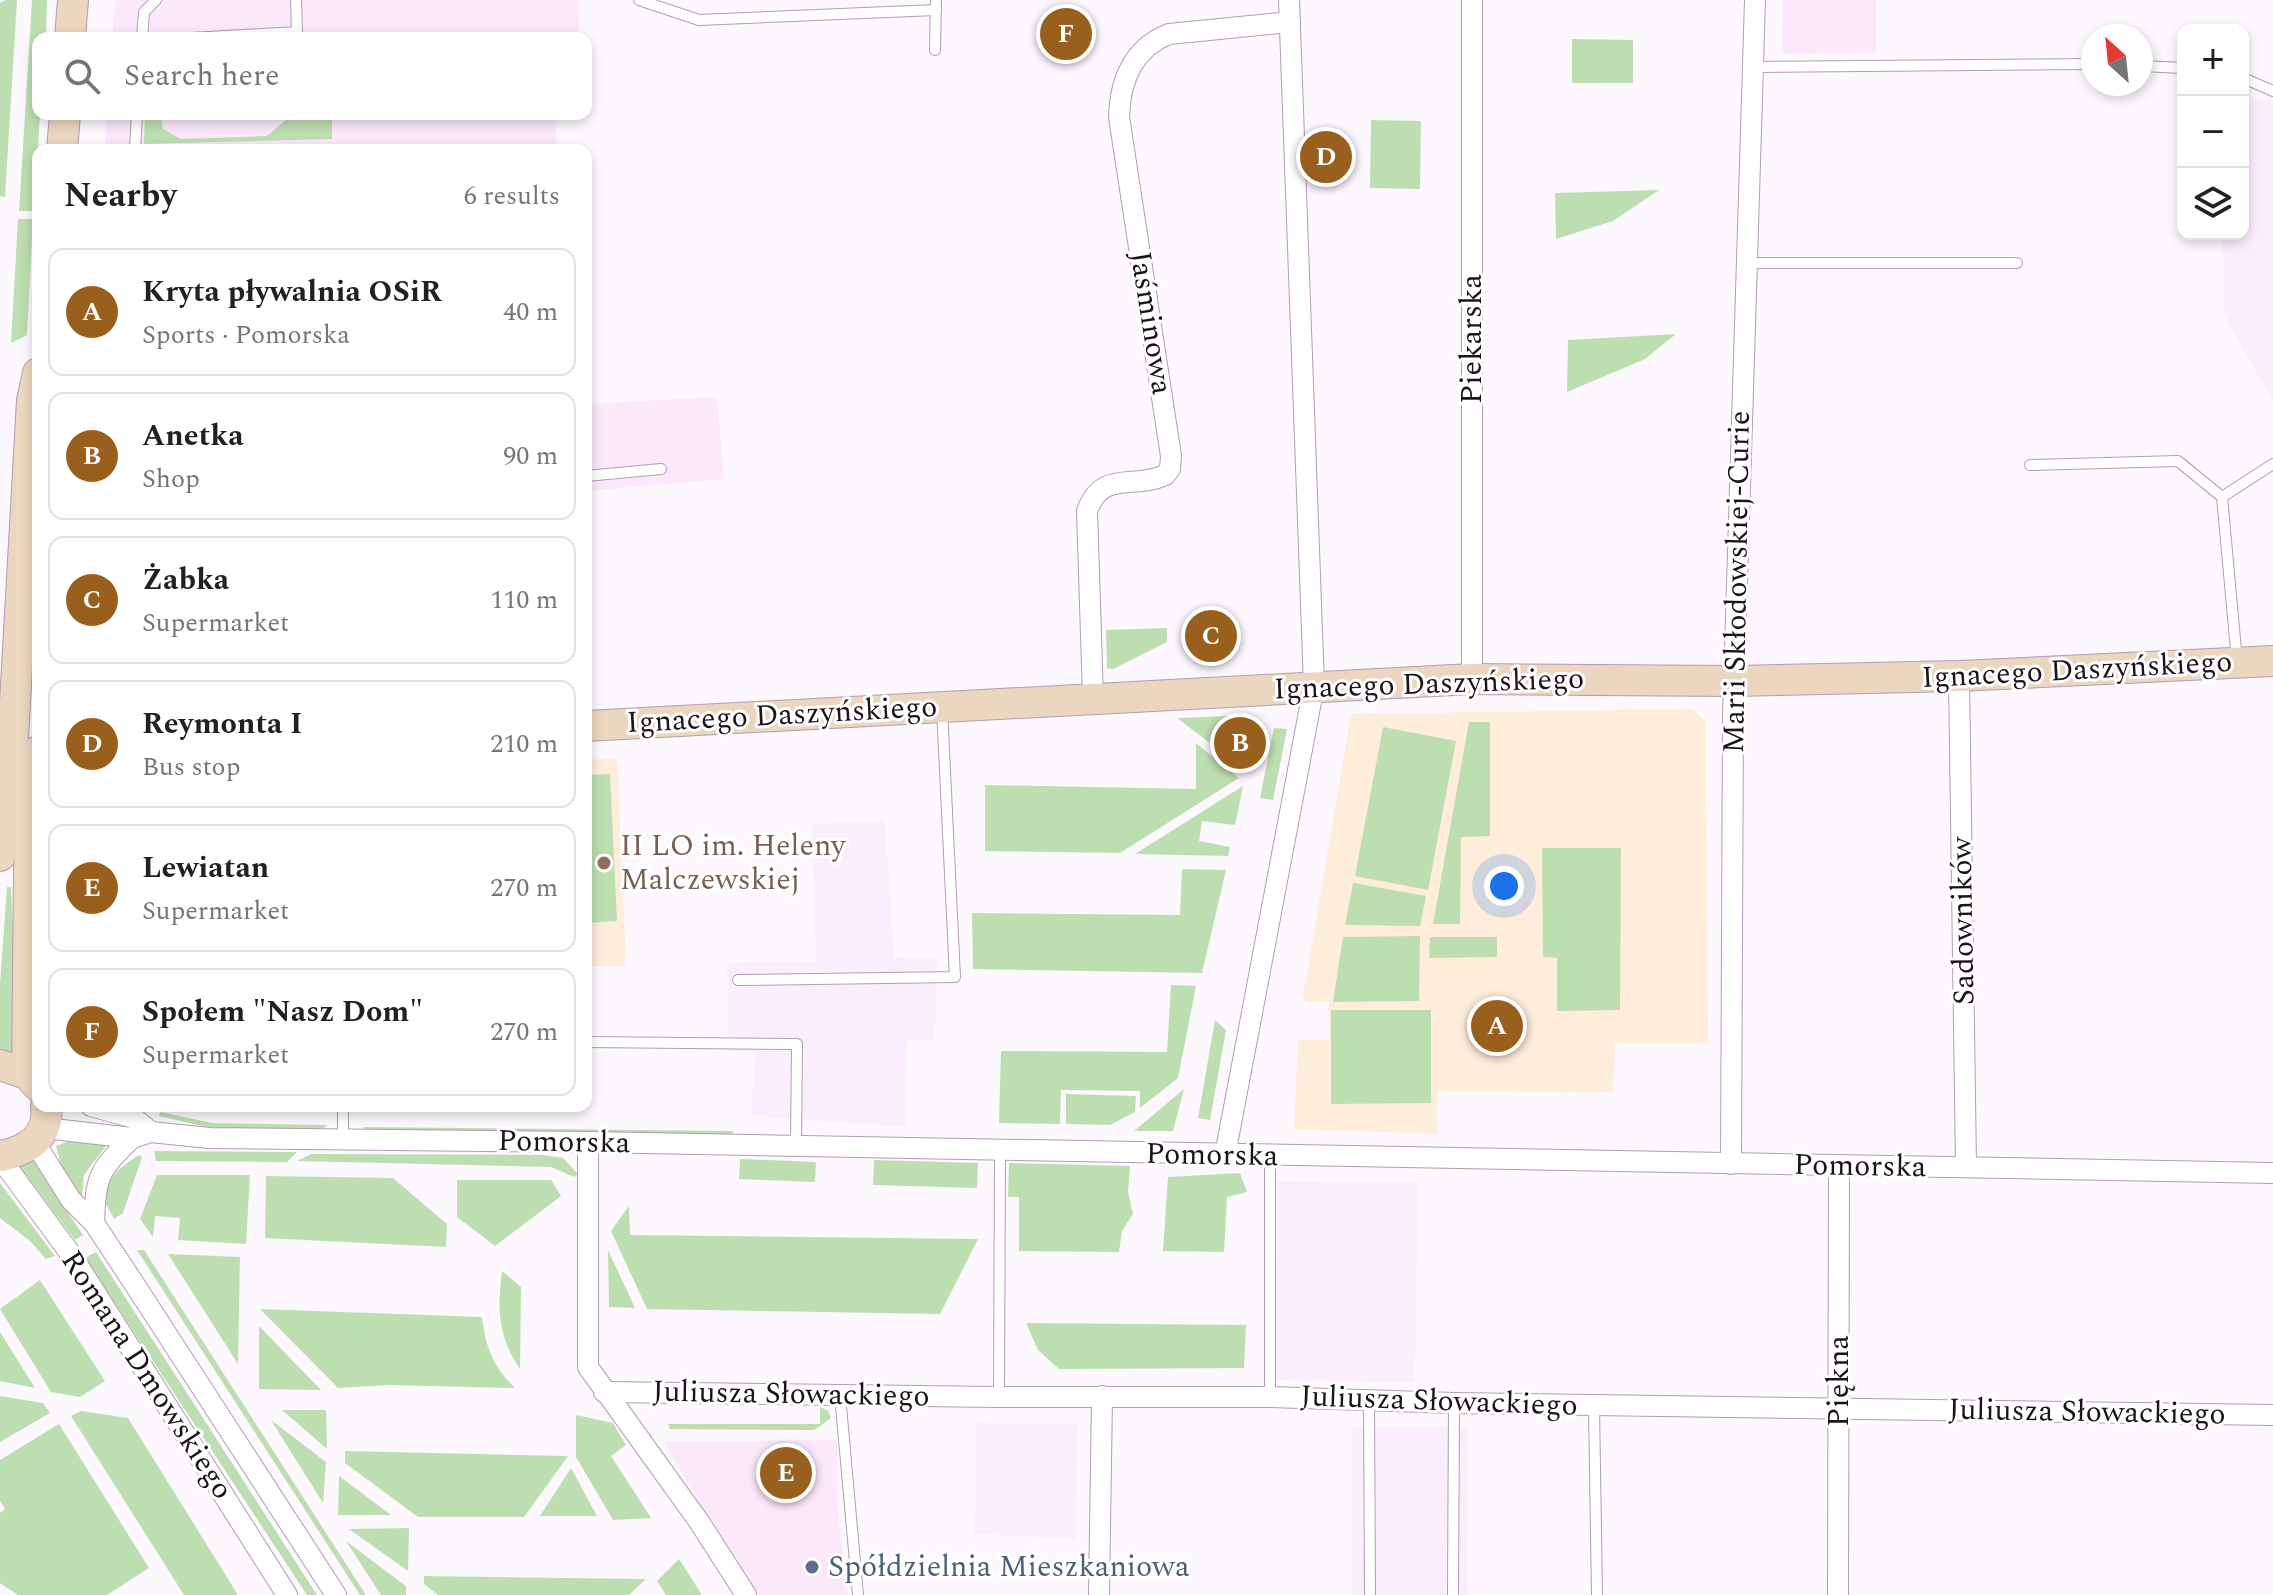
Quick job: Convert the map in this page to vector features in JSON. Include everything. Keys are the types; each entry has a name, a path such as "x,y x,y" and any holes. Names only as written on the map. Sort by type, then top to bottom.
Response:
{"street":[{"path":"70,32 73,0"},
{"path":"1225,1155 1314,686 1289,0"},
{"name":"Piekarska","path":"1472,0 1472,679"},
{"name":"Marii Skłodowskiej-Curie","path":"1731,1164 1734,681 1755,0"},
{"name":"Jaśminowa","path":"1093,697 1087,511 1097,492 1107,486 1165,475 1170,469 1171,456 1119,117 1120,98 1131,66 1153,40 1169,34 1290,22"},
{"path":"62,144 64,120"},
{"path":"22,1075 31,754 32,400"},
{"name":"Ignacego Daszyńskiego","path":"592,726 1472,679 1734,681 1959,676 2273,661"},
{"name":"Sadowników","path":"1959,676 1966,1167"},
{"path":"0,856 31,754"},
{"name":"Pomorska","path":"112,1112 134,1118 141,1135"},
{"path":"0,1157 18,1153 42,1125"},
{"name":"Pomorska","path":"42,1125 209,1138 588,1142 2273,1173"},
{"name":"Romana Dmowskiego","path":"42,1125 71,1200 94,1223 336,1595"},
{"name":"Romana Dmowskiego","path":"94,1223 96,1182 105,1165 141,1135"},
{"path":"588,1142 585,1357 592,1376 700,1523 746,1595"},
{"name":"Romana Dmowskiego","path":"0,1157 72,1256 287,1595"},
{"name":"Piękna","path":"1838,1595 1839,1166"},
{"name":"Juliusza Słowackiego","path":"604,1392 1270,1397 1594,1406 2273,1415"},
{"path":"1099,1595 1102,1396"}],"lane":[{"path":"142,32 144,12 156,0"},
{"path":"296,0 297,32"},
{"path":"639,0 699,20 936,5 935,50"},
{"path":"1753,67 2081,64"},
{"path":"2153,67 2177,68"},
{"path":"2249,81 2273,91"},
{"path":"135,144 137,120"},
{"path":"1745,263 2017,263"},
{"path":"2030,465 2178,461 2222,497 2237,663"},
{"path":"2222,497 2273,464"},
{"path":"592,475 661,469"},
{"path":"738,980 955,977 942,707"},
{"path":"592,1042 797,1044 796,1146"},
{"path":"343,1112 343,1139"},
{"path":"999,1397 1000,1150"},
{"path":"1270,1156 1270,1397"},
{"path":"840,1395 858,1595"},
{"path":"1369,1400 1370,1595"},
{"path":"1453,1595 1454,1403"},
{"path":"1594,1406 1597,1595"}],"shaded area":[{"path":"115,0 578,0 580,32 112,32"},
{"path":"1783,0 1876,0 1876,53 1782,54"},
{"path":"2273,99 2273,402 2224,315 2223,240 2249,240 2249,100"},
{"path":"107,120 555,120 557,144 105,144"},
{"path":"717,397 724,479 592,490 592,404"},
{"path":"1692,709 1705,721 1708,1043 1615,1043 1613,1092 1438,1091 1437,1134 1294,1129 1298,1040 1329,1040 1329,1001 1302,1002 1351,714"},
{"name":"II LO im. Heleny Malczewskiej","path":"617,758 626,966 592,966 592,760"},
{"path":"885,821 895,957 937,958 935,1040 907,1039 905,1127 751,1116 755,1052 729,1051 727,963 816,961 812,824"},
{"path":"1277,1181 1418,1182 1415,1382 1275,1380"},
{"path":"976,1423 1078,1424 1076,1539 975,1534"},
{"path":"1352,1427 1468,1427 1468,1595 1352,1595"},
{"path":"837,1440 838,1511 848,1595 756,1595 663,1442"}],"green space":[{"path":"17,0 5,197 0,196 0,3"},
{"path":"32,0 47,0 46,32 32,32 32,120 40,120 38,144 32,144 32,211 19,211"},
{"path":"1572,39 1633,40 1633,83 1572,83"},
{"path":"145,120 161,120 163,129 181,139 267,136 286,120 332,120 332,139 144,144"},
{"path":"1371,120 1421,121 1420,189 1370,188"},
{"path":"1659,190 1613,221 1556,239 1555,193"},
{"path":"18,219 32,219 27,335 11,343"},
{"path":"1676,334 1645,359 1567,392 1568,340"},
{"path":"1167,628 1167,642 1113,669 1107,668 1106,630"},
{"path":"1253,715 1252,727 1228,726 1227,756 1177,718"},
{"path":"1469,722 1490,722 1490,836 1461,837 1460,924 1433,924"},
{"path":"1383,727 1456,741 1428,890 1355,876"},
{"path":"1274,728 1287,729 1273,800 1260,798"},
{"path":"1196,743 1239,778 1120,853 985,851 985,785 1196,789"},
{"path":"610,774 617,921 592,923 592,775"},
{"path":"1243,786 1235,825 1202,821 1199,841 1230,847 1228,856 1135,854"},
{"path":"1542,848 1621,848 1620,1010 1557,1011 1557,958 1543,957"},
{"path":"1182,869 1226,870 1202,973 973,969 972,913 1180,915"},
{"path":"1353,883 1426,896 1420,926 1345,925"},
{"path":"7,887 11,887 18,1057 0,1054 0,984"},
{"path":"1420,936 1419,1001 1333,1002 1343,937"},
{"path":"1430,937 1497,937 1497,957 1429,958"},
{"path":"1171,985 1196,986 1178,1078 1140,1108 1140,1091 1061,1090 1060,1124 999,1123 1001,1051 1167,1052"},
{"path":"1331,1010 1431,1010 1431,1103 1331,1104"},
{"path":"1215,1020 1226,1030 1210,1120 1198,1118"},
{"path":"1184,1089 1173,1131 1134,1131"},
{"path":"1066,1094 1136,1096 1135,1112 1110,1125 1066,1124"},
{"path":"160,1112 212,1123 327,1125 322,1130 215,1129 159,1116"},
{"path":"363,1127 733,1131 733,1137 366,1132"},
{"path":"71,1140 109,1142 84,1175 82,1198 62,1169 56,1146"},
{"path":"154,1151 297,1152 287,1162 156,1161"},
{"path":"311,1154 543,1155 563,1158 578,1174 574,1177 551,1167 297,1161"},
{"path":"139,1155 142,1157 123,1213 114,1219 103,1198 105,1190 116,1173"},
{"path":"33,1159 83,1235 75,1240 20,1167"},
{"path":"740,1159 816,1162 815,1182 739,1179"},
{"path":"874,1160 978,1163 977,1188 873,1185"},
{"path":"1009,1163 1130,1166 1128,1192 1133,1214 1122,1231 1119,1252 1019,1251 1019,1197 1008,1197"},
{"path":"1240,1173 1247,1192 1227,1197 1224,1252 1163,1251 1168,1177"},
{"path":"157,1175 250,1175 246,1244 178,1240 180,1218 155,1216 153,1237 140,1219"},
{"path":"266,1176 393,1178 447,1224 446,1247 265,1238"},
{"path":"457,1180 551,1180 561,1196 495,1246 457,1217"},
{"path":"0,1183 55,1256 46,1259 30,1241 0,1218"},
{"path":"629,1206 630,1235 978,1239 940,1314 647,1309 611,1231"},
{"path":"137,1250 144,1250 366,1595 360,1595"},
{"path":"608,1250 635,1308 609,1307"},
{"path":"96,1252 317,1595 307,1595 85,1258"},
{"path":"168,1254 240,1257 238,1364"},
{"path":"502,1271 521,1287 520,1369 503,1334 500,1298"},
{"path":"40,1280 105,1381 80,1397 51,1392 0,1309"},
{"path":"260,1309 482,1317 491,1356 515,1388 390,1385 338,1388"},
{"path":"1026,1323 1246,1325 1244,1368 1059,1369 1038,1350"},
{"path":"259,1326 321,1390 259,1389"},
{"path":"0,1332 35,1388 0,1381"},
{"path":"0,1396 43,1403 50,1413 0,1442"},
{"path":"820,1407 828,1411 831,1418 814,1430 670,1429 668,1424 820,1424"},
{"path":"282,1410 326,1410 327,1449"},
{"path":"81,1411 128,1418 238,1595 184,1595 71,1416"},
{"path":"576,1415 613,1423 626,1445 611,1456 651,1518 613,1520 576,1457"},
{"path":"271,1420 326,1462 323,1503"},
{"path":"59,1424 149,1568 107,1595 18,1595 0,1583 0,1513 5,1509 0,1501 0,1460"},
{"path":"345,1451 568,1456 524,1517 418,1517 345,1463"},
{"path":"571,1468 597,1516 540,1516"},
{"path":"339,1476 391,1515 338,1515"},
{"path":"409,1528 408,1571 349,1529"},
{"path":"346,1541 406,1586 406,1595 381,1595"},
{"path":"679,1559 702,1595 666,1595 657,1581"},
{"path":"424,1576 646,1579 629,1595 438,1595 424,1584"}],"place":[{"name":"Społem \"Nasz Dom\"","path":"1066,34"},
{"name":"Reymonta I","path":"1326,157"},
{"name":"Żabka","path":"1211,636"},
{"name":"Anetka","path":"1240,743"},
{"name":"II LO im. Heleny Malczewskiej","path":"604,863"},
{"name":"Kryta pływalnia OSiR","path":"1497,1026"},
{"name":"Lewiatan","path":"786,1473"},
{"name":"Spółdzielnia Mieszkaniowa","path":"812,1567"}]}
